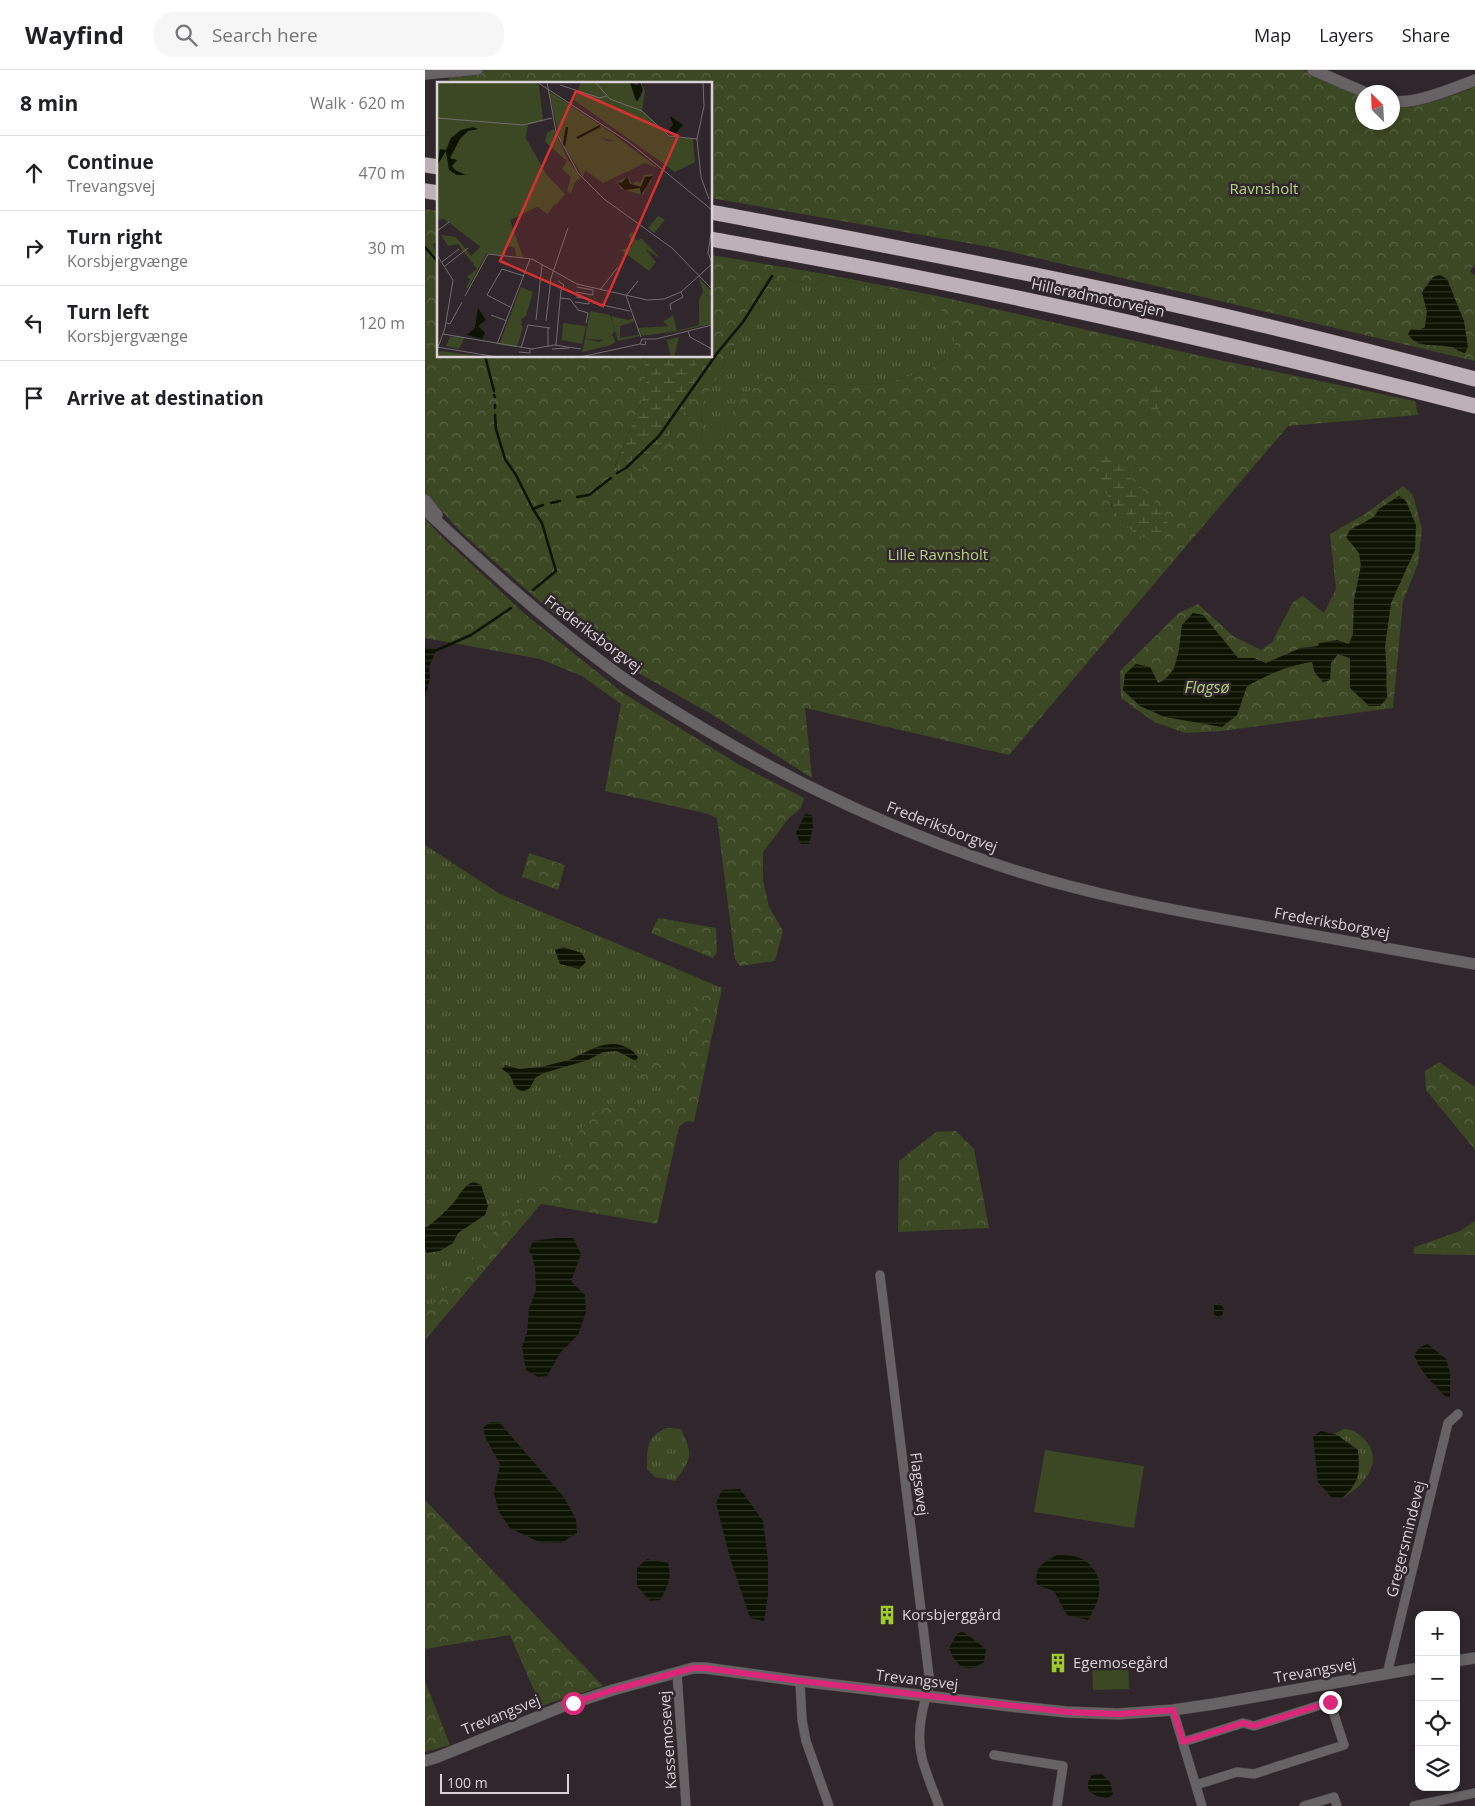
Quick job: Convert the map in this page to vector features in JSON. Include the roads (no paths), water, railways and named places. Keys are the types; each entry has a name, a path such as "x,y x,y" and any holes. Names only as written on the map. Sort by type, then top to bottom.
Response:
{"highway":[{"name":"Hillerødmotorvejen","path":"713,212 928,253 1089,287 1257,324 1475,379"},
{"name":"Hillerødmotorvejen","path":"713,239 920,278 1086,313 1249,350 1475,406"}],"street":[{"path":"425,75 478,70"},
{"path":"1313,70 1355,88"},
{"path":"1400,102 1414,100 1475,80"},
{"name":"Frederiksborgvej","path":"425,500 470,552"},
{"name":"Frederiksborgvej","path":"425,510 529,605 597,658 670,709 772,768 838,802 917,836 1005,867 1077,888 1162,908 1475,964"},
{"name":"Flagsøvej","path":"880,1275 930,1684 920,1731 922,1757 939,1806"},
{"name":"Gregersmindevej","path":"1387,1674 1448,1422 1458,1414"},
{"path":"1460,1660 1475,1658"},
{"name":"Trevangsvej","path":"425,1761 438,1758 564,1706 613,1690 693,1668 1067,1712 1118,1714 1173,1710 1415,1669"},
{"name":"Kassemosevej","path":"677,1673 686,1806"},
{"path":"801,1681 801,1720 806,1741 829,1806"},
{"path":"1183,1742 1243,1723 1254,1726 1330,1702 1345,1745 1254,1774 1237,1772 1196,1785"},
{"path":"1173,1710 1202,1806"},
{"path":"995,1755 1063,1766 1057,1806"},
{"path":"1414,1806 1475,1793"},
{"path":"1304,1806 1334,1797 1337,1806"}],"water":[{"path":"1440,275 1447,279 1464,321 1468,347 1465,353 1451,347 1421,344 1412,339 1408,334 1411,329 1420,330 1425,327 1427,312 1422,292 1433,277"},
{"name":"Flagsø","path":"1399,496 1406,501 1416,525 1415,550 1391,603 1385,646 1387,698 1380,706 1369,706 1350,688 1350,658 1338,654 1331,663 1330,680 1323,682 1315,673 1312,662 1278,671 1247,686 1237,715 1222,727 1165,717 1140,706 1123,690 1125,674 1136,664 1150,667 1158,683 1165,680 1174,669 1179,650 1182,625 1193,613 1203,615 1238,658 1254,658 1266,663 1301,648 1318,646 1319,643 1337,640 1349,644 1353,634 1354,601 1361,565 1359,553 1346,537 1350,530 1374,517 1379,509"},
{"path":"425,647 437,650 429,666 430,679 425,697"},
{"path":"805,814 812,815 813,827 809,844 801,844 796,833"},
{"path":"563,947 582,953 586,962 579,969 560,964 555,950"},
{"path":"613,1044 630,1049 638,1057 636,1061 617,1051 603,1052 588,1060 544,1073 536,1077 530,1088 524,1091 516,1088 510,1076 502,1069 505,1065 519,1069 541,1067 569,1060 603,1045"},
{"path":"474,1182 481,1185 488,1206 485,1215 458,1233 453,1243 440,1251 427,1253 425,1249 425,1228 455,1201 465,1187"},
{"path":"573,1238 581,1254 571,1281 585,1295 586,1312 578,1335 560,1353 547,1376 538,1377 526,1370 522,1347 527,1333 529,1309 536,1290 535,1268 529,1251 533,1241"},
{"path":"1220,1303 1224,1309 1219,1319 1214,1314 1214,1305"},
{"path":"1428,1344 1446,1359 1450,1372 1450,1397 1445,1396 1427,1377 1414,1355 1420,1347"},
{"path":"490,1422 499,1422 563,1496 576,1519 577,1533 561,1543 539,1542 510,1528 499,1512 494,1493 500,1464 486,1439 483,1428"},
{"path":"1321,1431 1337,1435 1358,1450 1359,1471 1357,1477 1352,1487 1342,1498 1331,1497 1318,1482 1313,1436"},
{"path":"740,1489 763,1521 768,1560 768,1595 764,1621 750,1618 730,1558 716,1503 722,1490"},
{"path":"1057,1555 1081,1558 1096,1573 1099,1594 1088,1620 1067,1615 1054,1591 1037,1585 1036,1579 1040,1566"},
{"path":"647,1559 668,1563 669,1582 660,1600 650,1601 637,1586 637,1568"},
{"path":"961,1632 986,1649 984,1662 978,1666 972,1668 962,1667 955,1660 949,1648 957,1634"},
{"path":"1102,1774 1110,1782 1113,1794 1108,1798 1093,1794 1088,1789 1089,1780 1092,1775"}],"waterway":[{"path":"425,247 437,261"},
{"path":"617,473 626,468 659,436 718,352 743,322 772,276"},
{"path":"486,358 494,391"},
{"path":"495,415 496,429 505,459 516,475 542,523 556,571 533,590"},
{"path":"577,497 589,495 611,478"},
{"path":"551,503 560,501"},
{"path":"533,509 543,505"},
{"path":"437,650 471,635 511,608"}],"place":[{"name":"Korsbjerggård","path":"887,1615"},
{"name":"Egemosegård","path":"1058,1663"}],"park label":[{"name":"Ravnsholt","path":"1264,189"},
{"name":"Lille Ravnsholt","path":"938,555"}]}
